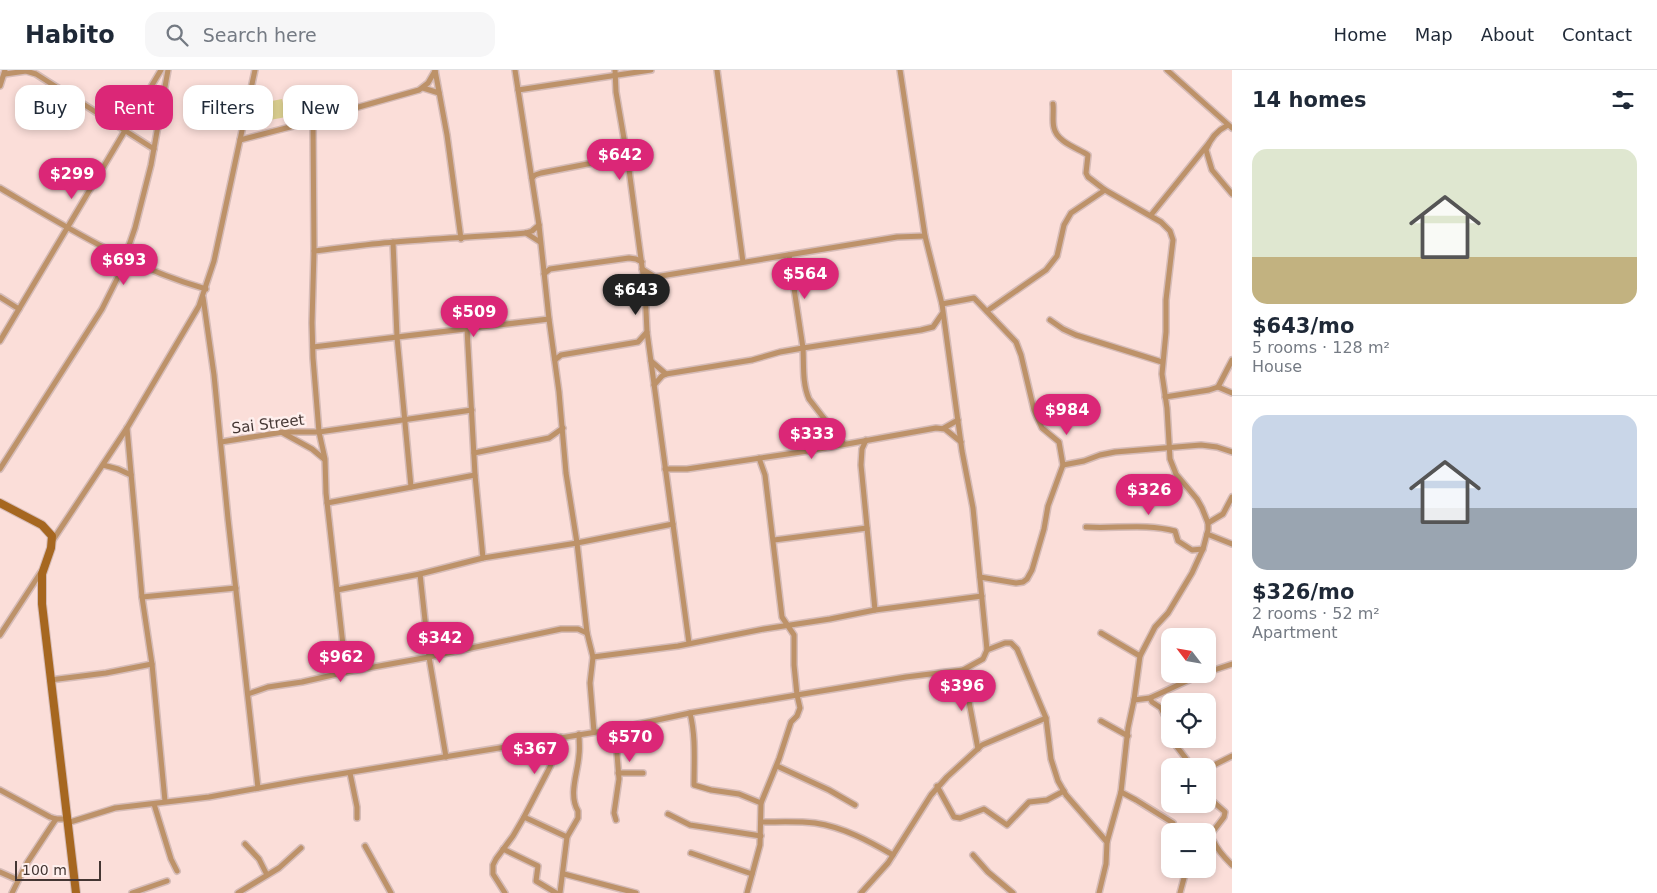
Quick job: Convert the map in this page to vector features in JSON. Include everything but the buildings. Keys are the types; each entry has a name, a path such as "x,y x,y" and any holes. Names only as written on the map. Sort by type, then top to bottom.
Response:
{"street":[{"path":"152,85 161,70"},
{"path":"0,469 102,308 125,258 135,228 154,149 168,70"},
{"path":"76,893 42,604 44,568 53,541 127,428 194,317 206,289 214,261 254,72 249,70"},
{"path":"516,70 539,225 563,428 566,474 577,542 587,633 593,657 590,683 594,732"},
{"path":"518,90 615,73 651,70"},
{"path":"717,70 743,262"},
{"path":"0,790 42,813 67,821 115,808 210,797 615,729 690,713 906,677 963,670 983,659 987,650 973,508 961,442 942,304 925,236 900,70"},
{"path":"1151,215 1219,130 1230,126 1167,70"},
{"path":"0,86 5,72 26,71 36,74 95,111"},
{"path":"358,108 423,88 435,71"},
{"path":"435,71 447,135 461,239"},
{"path":"615,73 616,92 642,262 651,361 689,643"},
{"path":"423,88 439,93"},
{"path":"1053,104 1056,132 1066,142 1088,155 1086,173 1088,176 1105,190 1151,215 1168,228 1173,240 1166,300 1166,332 1162,362 1170,448 1173,468 1197,499 1208,523 1203,549 1192,573 1168,613 1155,627 1140,656 1121,792 1107,842 1106,864 1099,893"},
{"path":"240,140 283,129"},
{"path":"0,341 125,130 154,149"},
{"path":"314,130 313,347 319,432 325,459 346,672"},
{"path":"1209,143 1206,150 1212,170 1232,194"},
{"path":"532,178 541,173 613,159 628,162"},
{"path":"0,188 106,249 179,281 206,289"},
{"path":"987,311 1046,270 1058,256 1064,225 1068,217 1081,205 1105,190"},
{"path":"314,251 436,238 461,239 526,233 539,225"},
{"path":"526,233 540,242"},
{"path":"645,289 656,277 897,237 925,236"},
{"path":"393,242 398,337 411,487"},
{"path":"789,255 803,348 804,380 809,399 844,444"},
{"path":"544,274 550,269 628,258 636,258 642,262"},
{"path":"642,270 656,277"},
{"path":"203,296 214,376 258,788"},
{"path":"0,297 19,309"},
{"path":"942,304 974,298 1016,342 1021,355 1034,410 1042,428 1059,442 1063,465 1048,506 1044,529 1032,570 1027,579 1016,583 980,577"},
{"path":"654,385 666,374 752,360 803,348 921,330 933,326 943,313"},
{"path":"313,347 549,319"},
{"path":"1050,320 1076,335 1162,362"},
{"path":"467,329 475,475 483,558"},
{"path":"555,360 561,355 638,342 648,332"},
{"path":"638,342 650,349"},
{"path":"1218,387 1232,360"},
{"path":"651,361 666,374"},
{"path":"1165,397 1218,387 1232,393"},
{"name":"Sai Street","path":"220,442 283,432 319,432 404,418 472,410"},
{"path":"665,470 687,469 944,428 958,420"},
{"path":"127,428 142,597 152,664 164,801"},
{"path":"474,453 549,438 563,428"},
{"path":"944,428 961,442"},
{"path":"283,432 325,459"},
{"path":"866,440 861,456 876,610"},
{"path":"1063,465 1115,452 1201,445 1217,447 1232,452"},
{"path":"747,893 761,836 762,803 777,766 791,722 799,714 800,708 794,665 795,638 782,617 765,475 758,458"},
{"path":"103,465 131,475"},
{"path":"328,503 475,475"},
{"path":"1208,523 1223,514 1232,497"},
{"path":"0,503 42,525 50,533 53,541"},
{"path":"337,590 420,574 483,558 673,524"},
{"path":"1086,527 1130,526 1175,530 1178,541 1192,550 1203,549"},
{"path":"774,540 867,528"},
{"path":"1207,534 1232,544"},
{"path":"0,636 44,568"},
{"path":"420,574 429,657 446,757"},
{"path":"142,597 236,588"},
{"path":"593,657 678,646 876,610 982,596"},
{"path":"248,694 268,687 429,657 561,629 578,629 587,633"},
{"path":"1101,633 1140,656"},
{"path":"987,650 1005,643 1011,643 1017,649 1046,718 1051,759 1057,779 1064,791 1107,842"},
{"path":"50,680 106,673 152,664"},
{"path":"1216,669 1232,664"},
{"path":"963,670 978,750"},
{"path":"1134,700 1150,698 1182,683"},
{"path":"1150,698 1152,702 1161,708"},
{"path":"690,713 694,728 696,759 694,785 711,790 739,794 762,803"},
{"path":"862,893 878,877 937,786 982,745 1046,718"},
{"path":"1101,721 1128,736"},
{"path":"615,729 618,773 614,814 616,820"},
{"path":"560,893 568,838 578,818 574,789 579,755 579,734"},
{"path":"505,893 492,868 496,858 513,836 524,817 550,767 561,737"},
{"path":"1216,764 1232,756"},
{"path":"777,766 828,790 855,806"},
{"path":"350,773 358,818"},
{"path":"618,773 643,773"},
{"path":"937,786 954,817 960,818 984,809 1007,825 1029,802 1047,800 1064,791"},
{"path":"1121,792 1173,822"},
{"path":"154,804 171,859 177,871"},
{"path":"1216,804 1225,812 1224,817 1216,828"},
{"path":"668,814 690,824 761,836"},
{"path":"524,817 568,838"},
{"path":"12,893 27,863 56,819"},
{"path":"761,822 814,823 863,839 893,855"},
{"path":"245,844 259,859 266,875"},
{"path":"366,846 391,893"},
{"path":"1216,846 1232,865"},
{"path":"238,893 284,864 302,848"},
{"path":"503,849 538,866 536,882 556,893"},
{"path":"691,853 752,874"},
{"path":"973,855 988,872 1013,893"},
{"path":"0,872 18,880"},
{"path":"564,874 636,893"},
{"path":"1180,893 1185,878"},
{"path":"132,893 167,881"}],"shaded area":[{"path":"282,99 283,118 273,119 273,101"}]}
